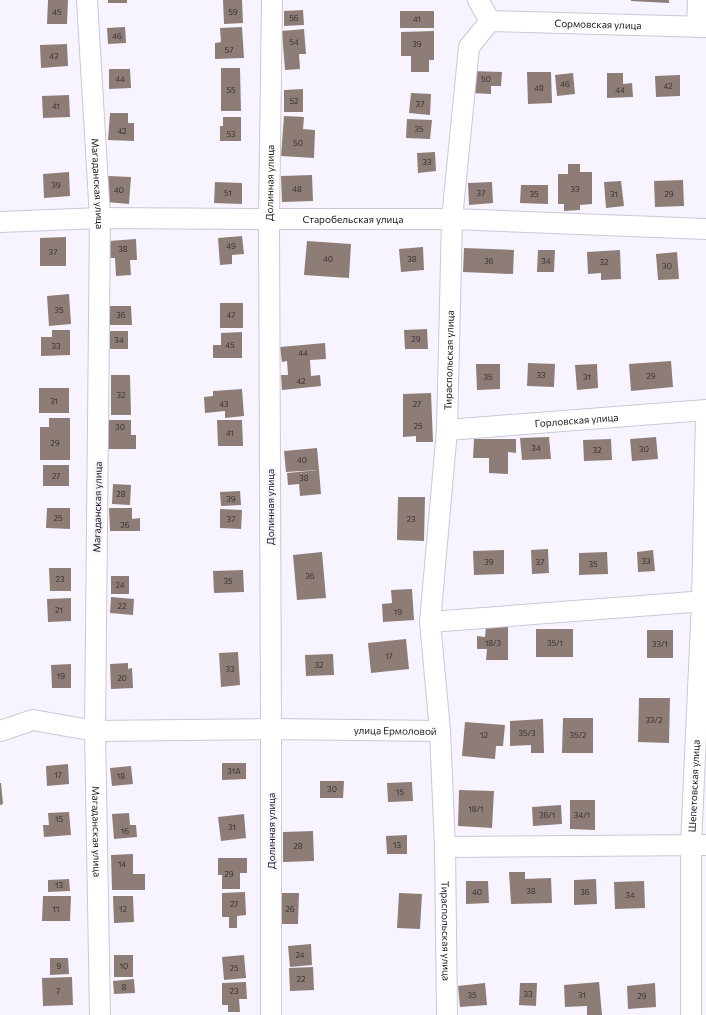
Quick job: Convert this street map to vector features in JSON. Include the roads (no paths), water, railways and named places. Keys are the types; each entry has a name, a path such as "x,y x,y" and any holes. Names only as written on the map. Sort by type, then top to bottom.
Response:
{"street":[{"name":"Магаданская улица","path":"87,0 100,218 95,731 100,1015"},
{"name":"Долинная улица","path":"271,1015 269,220 272,0"},
{"path":"478,0 490,20"},
{"path":"698,0 702,27"},
{"name":"Сормовская улица","path":"490,20 702,27"},
{"name":"Тираспольская улица","path":"440,731 430,622 447,430 452,219 469,47 490,20"},
{"name":"Старобельская улица","path":"0,222 100,218 269,220 452,219 706,229"},
{"name":"Горловская улица","path":"447,430 706,410"},
{"name":"Шепетовская улица","path":"691,1015 699,845 706,414"},
{"path":"430,622 704,601"},
{"name":"улица Ермоловой","path":"0,731 33,720 95,731 271,729 440,731 445,847"},
{"path":"445,847 699,845"},
{"name":"Тираспольская улица","path":"445,847 447,1015"}]}
